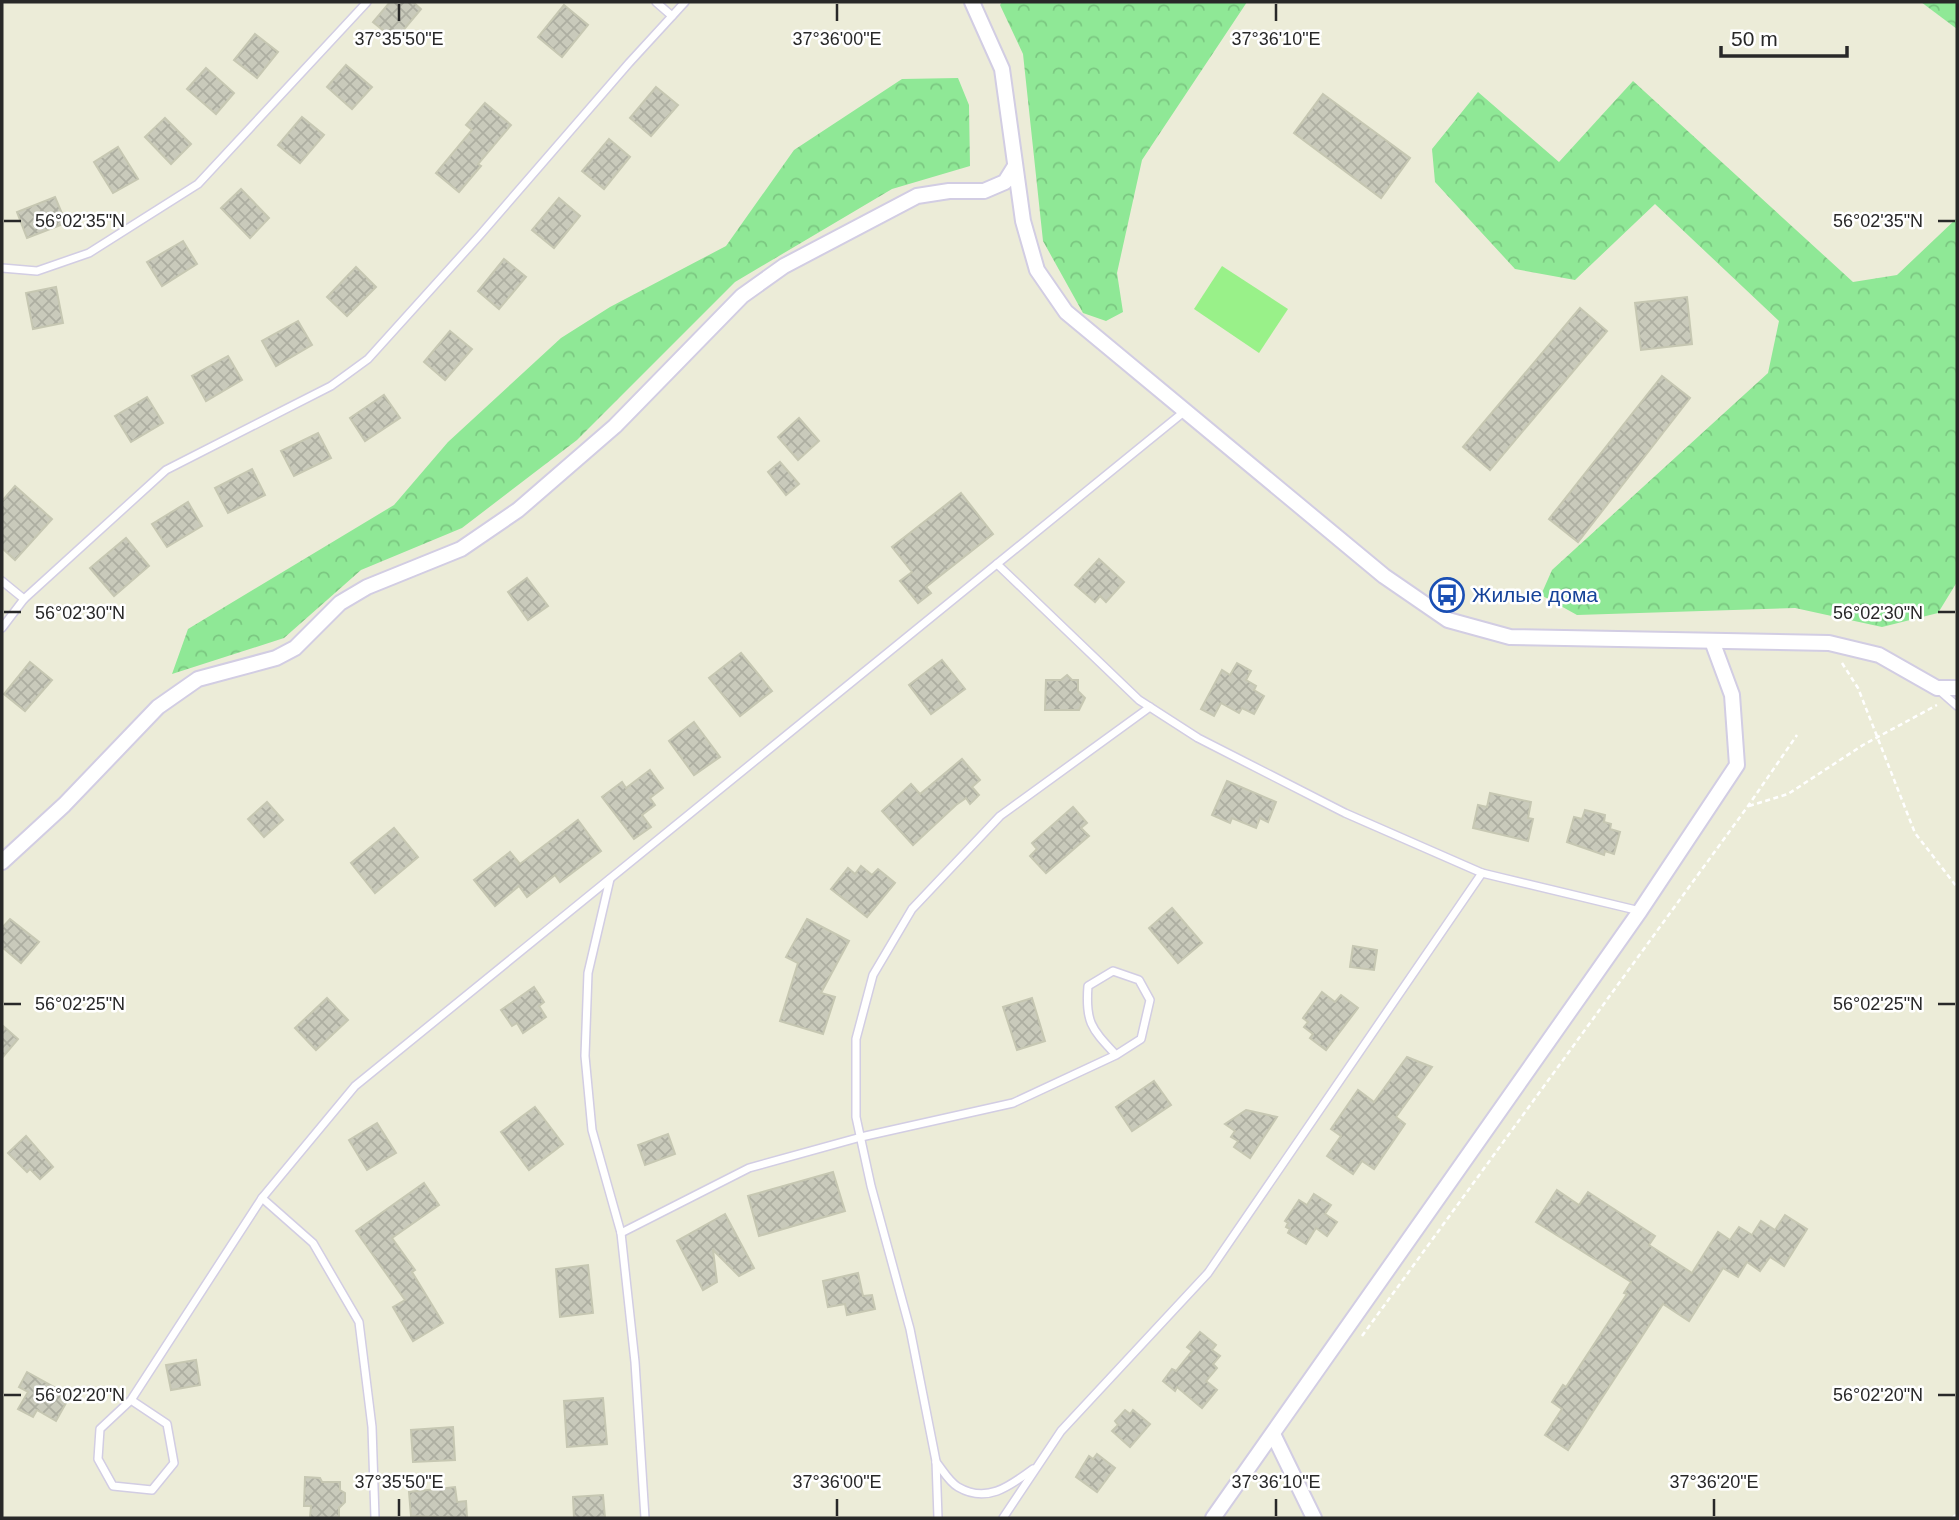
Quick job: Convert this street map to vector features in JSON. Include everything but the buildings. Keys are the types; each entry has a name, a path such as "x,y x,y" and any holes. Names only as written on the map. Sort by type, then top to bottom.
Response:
{"street":[{"path":"972,2 1002,69 1023,221 1037,270 1066,312 1384,576 1448,620 1510,637 1829,643 1879,654 1937,688 1953,694"},
{"path":"2,862 64,805 158,707 198,679 276,659 295,648 340,603 367,587 461,549 518,510 615,426 742,296 784,266 917,196 949,191 984,191 1005,181 1015,166"},
{"path":"1213,1518 1640,911 1737,765 1732,695 1712,641"},
{"path":"1273,1434 1314,1518"}],"lane":[{"path":"2,268 37,271 89,253 198,184 367,2"},
{"path":"656,2 672,16"},
{"path":"2,628 24,599 166,470 331,386 368,359 685,2"},
{"path":"131,1400 167,1424 174,1463 152,1490 113,1486 98,1459 100,1429 131,1400 262,1198 355,1086 1185,411"},
{"path":"997,564 1139,700 1198,738 1333,806 1482,873 1640,911"},
{"path":"2,581 24,599"},
{"path":"1953,694 1957,706"},
{"path":"938,1518 936,1461 910,1329 871,1186 856,1116 856,1039 873,975 912,909 1000,816 1150,707"},
{"path":"1003,1518 1061,1431 1208,1273 1482,873"},
{"path":"611,878 588,974 585,1056 592,1130 621,1233 635,1362 645,1518"},
{"path":"621,1233 749,1168 861,1137 1013,1103 1116,1055 1141,1039 1150,1000 1139,980 1113,971 1088,986 1086,1010 1096,1034 1116,1055"},
{"path":"262,1198 313,1243 359,1322 372,1427 375,1518"},
{"path":"936,1461 956,1486 979,1495 1008,1488 1038,1465"}],"path":[{"path":"1829,643 1858,688 1915,833 1957,887"},
{"path":"1748,806 1788,794 1953,694"},
{"path":"1362,1336 1797,735"},
{"path":"1952,1518 1957,1514"}],"green space":[{"path":"1002,2 1247,2 1142,160 1117,273 1123,312 1106,321 1083,313 1043,241 1023,54 1000,5"},
{"path":"1921,2 1957,2 1957,29"},
{"path":"958,78 969,105 970,166 892,189 735,282 577,440 462,528 361,570 284,638 172,674 188,629 394,505 448,442 561,338 610,307 726,246 794,150 902,79"},
{"path":"1633,81 1853,282 1897,275 1957,218 1957,582 1938,613 1882,627 1795,608 1577,615 1541,595 1552,570 1768,373 1779,321 1655,204 1575,280 1515,269 1435,182 1432,149 1478,92 1559,162"},
{"path":"1222,266 1288,309 1259,353 1194,309"}],"place":[{"name":"Жилые дома","path":"1447,595"}]}
